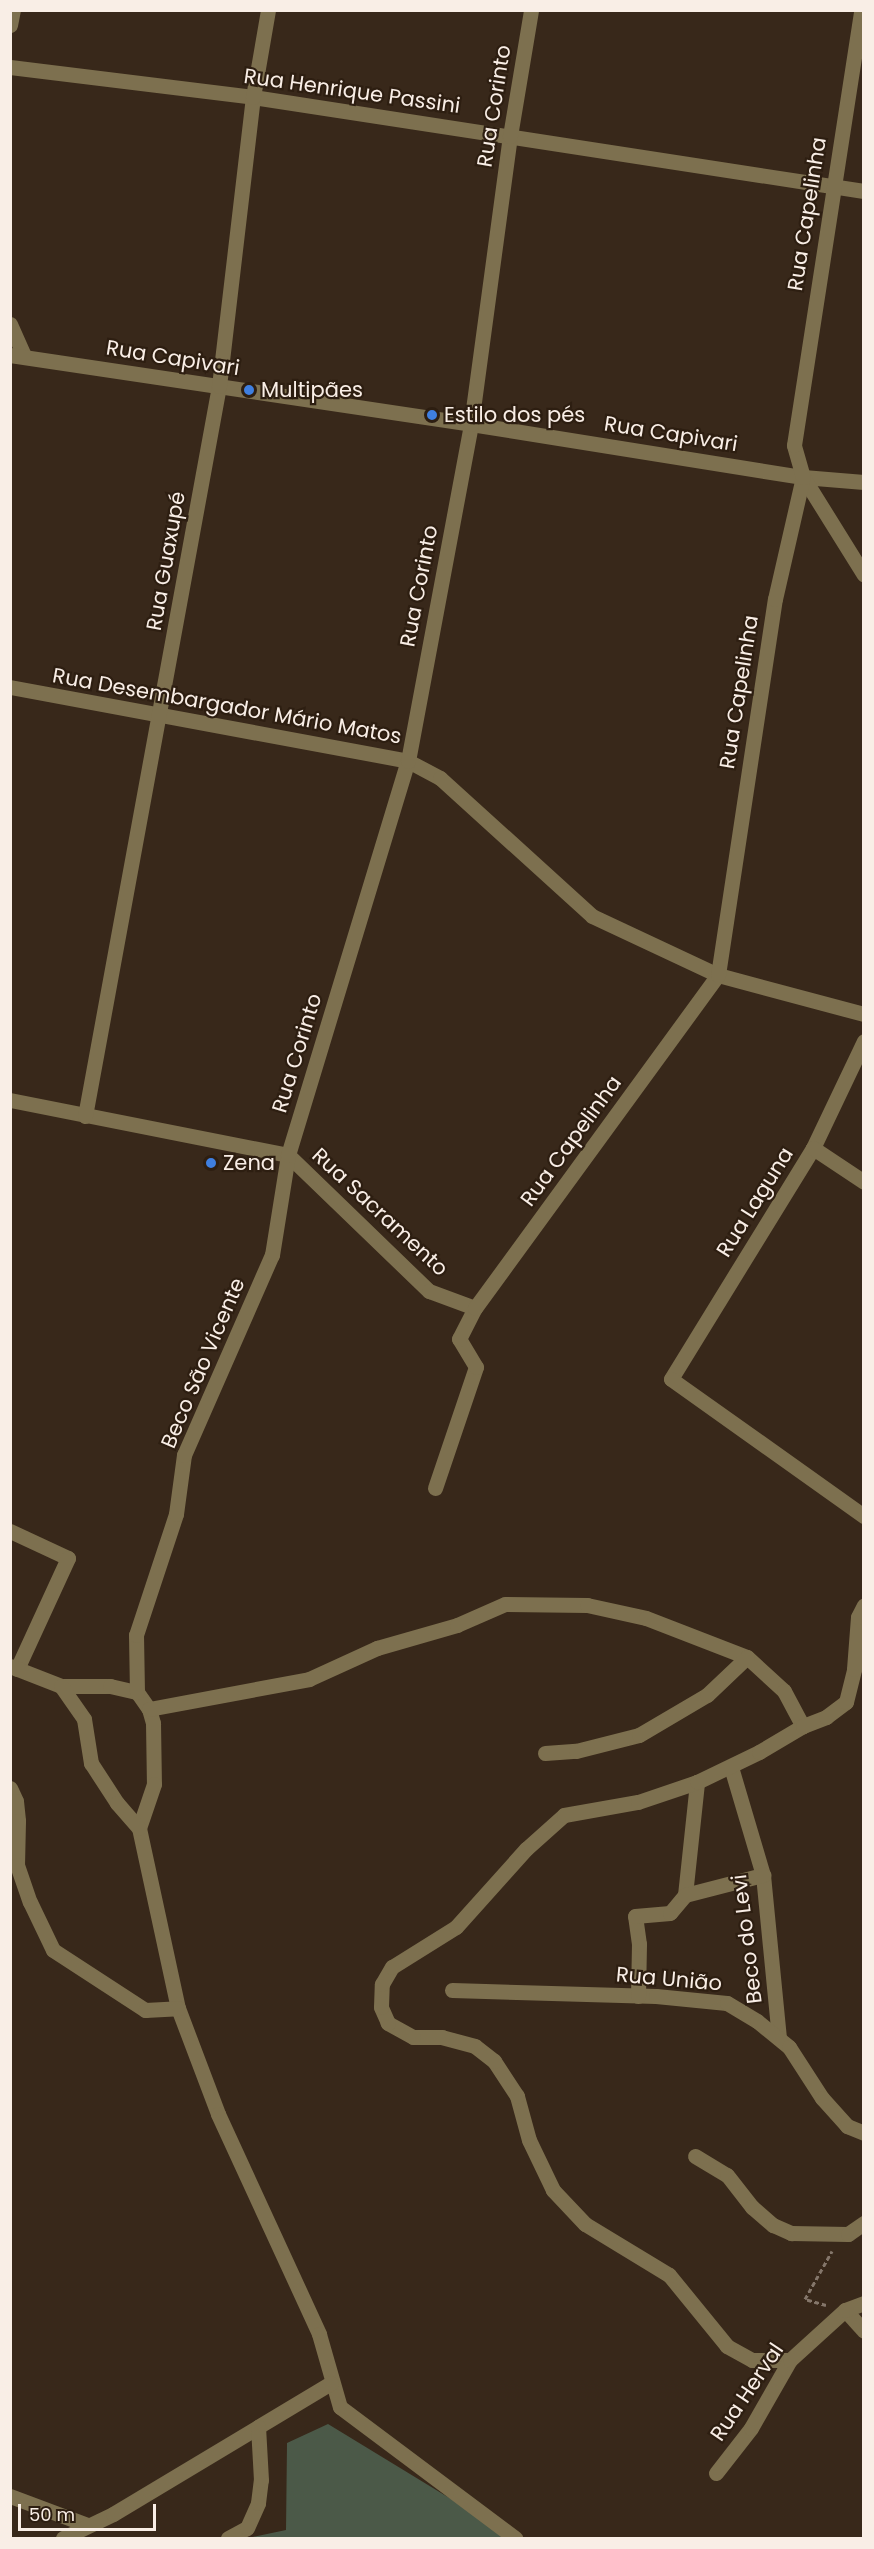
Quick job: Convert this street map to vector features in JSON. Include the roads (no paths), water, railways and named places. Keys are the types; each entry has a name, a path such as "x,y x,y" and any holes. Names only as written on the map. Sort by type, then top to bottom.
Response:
{"street":[{"path":"10,25 13,10"},
{"name":"Rua Guaxupé","path":"85,1116 219,386 253,97 268,10"},
{"name":"Rua Corinto","path":"288,1155 408,761 471,423 510,136 531,10"},
{"name":"Rua Capelinha","path":"435,1488 476,1367 459,1339 475,1308 718,975 775,599 803,477 794,445 832,186 861,10"},
{"name":"Rua Henrique Passini","path":"10,67 253,97 864,191"},
{"path":"10,324 17,355"},
{"name":"Rua Capivari","path":"17,355 471,423 803,477 864,482"},
{"path":"803,477 864,575"},
{"name":"Rua Desembargador Mário Matos","path":"10,687 408,761 440,778 592,916 718,975 864,1014"},
{"name":"Rua Laguna","path":"864,1041 813,1148 671,1379 864,1516"},
{"name":"Rua Sacramento","path":"10,1100 288,1155 429,1291 475,1308"},
{"path":"813,1148 864,1182"},
{"name":"Beco São Vicente","path":"136,1692 136,1635 176,1514 184,1455 272,1255 288,1155"},
{"path":"10,1531 68,1558 14,1668 61,1686 110,1686 136,1692 149,1709 153,1723 154,1784 139,1828"},
{"path":"149,1709 309,1679 377,1648 457,1625 505,1604 587,1605 646,1618 747,1657 784,1690 803,1726"},
{"path":"790,2360 752,2360 728,2346 669,2275 585,2224 553,2190 529,2140 517,2096 494,2061 475,2046 442,2037 413,2037 388,2023 381,2007 382,1984 392,1967 456,1927 526,1849 564,1815 638,1802 697,1782 731,1767 803,1726 826,1718 846,1702 854,1669 858,1617 864,1605"},
{"path":"545,1753 576,1751 639,1735 707,1695 747,1657"},
{"path":"61,1686 84,1719 92,1763 117,1803 139,1828 178,2008 218,2114 319,2334 331,2383 340,2407 515,2538"},
{"name":"Beco do Levi","path":"731,1767 763,1875 779,2038"},
{"path":"638,1996 639,1944 635,1916 670,1913 685,1894 697,1782"},
{"path":"10,1788 16,1801 18,1821 17,1865 30,1902 53,1950 145,2010 178,2008"},
{"path":"685,1894 763,1875"},
{"name":"Rua União","path":"452,1990 638,1996 727,2003 757,2020 789,2047 822,2098 848,2126 864,2133"},
{"path":"695,2156 727,2175 752,2207 773,2225 791,2233 848,2234 864,2223"},
{"path":"864,2303 845,2310 864,2331"},
{"name":"Rua Herval","path":"716,2473 751,2428 790,2360 845,2310"},
{"path":"63,2538 113,2514 331,2383"},
{"path":"228,2538 248,2528 258,2503 261,2480 258,2427"},
{"path":"10,2496 87,2525"}],"place":[{"name":"Multipães","path":"249,390"},
{"name":"Estilo dos pés","path":"432,415"},
{"name":"Zena","path":"211,1163"}]}
